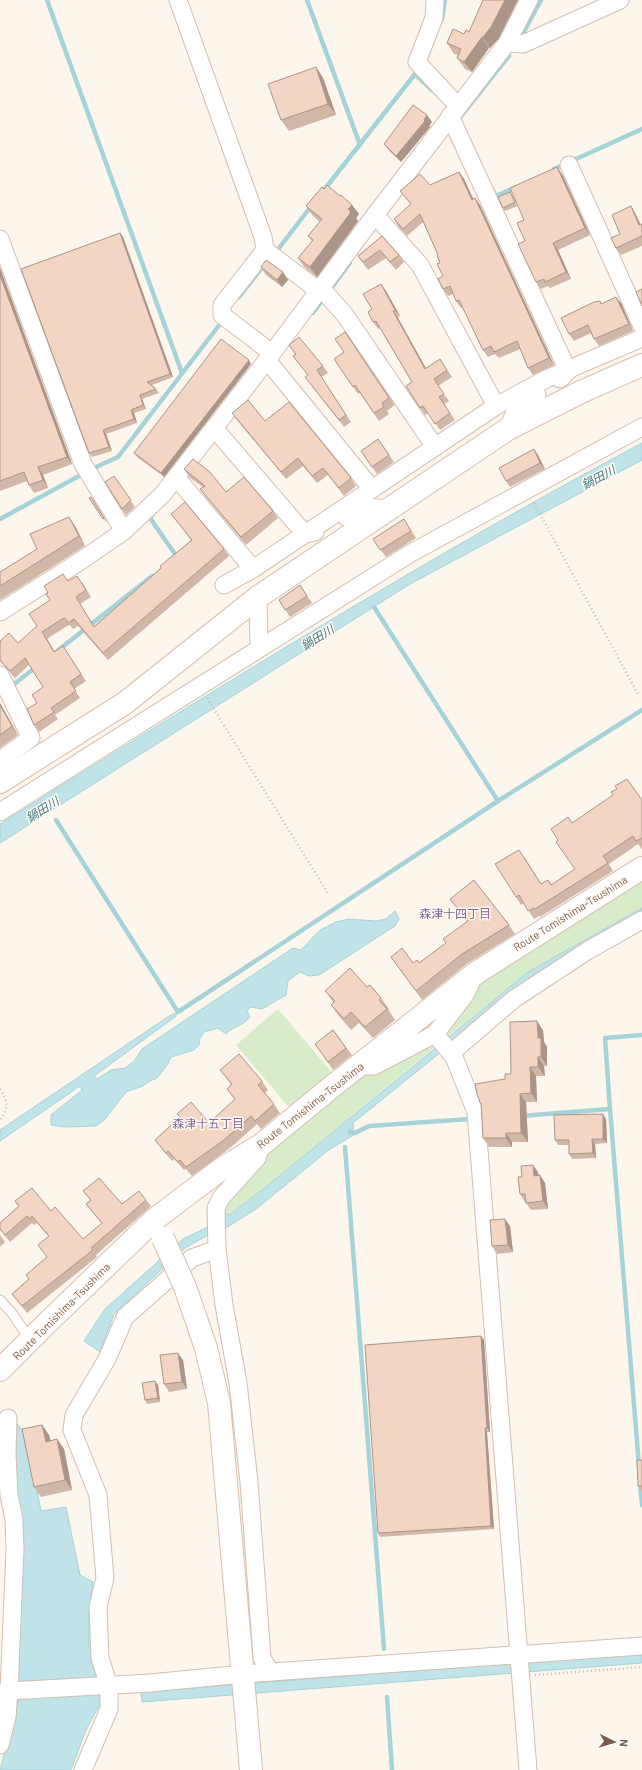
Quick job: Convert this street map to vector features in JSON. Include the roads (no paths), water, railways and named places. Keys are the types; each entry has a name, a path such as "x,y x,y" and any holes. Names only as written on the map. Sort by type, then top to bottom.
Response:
{"street":[{"path":"178,0 263,237 265,250 320,289 345,315 435,447"},
{"path":"435,0 434,18 417,62 454,111 568,371"},
{"path":"0,612 82,560 124,531 163,494 270,356 375,215 507,43 529,0"},
{"path":"507,43 523,44 620,0"},
{"path":"569,165 642,326"},
{"path":"375,215 420,265 496,406"},
{"path":"0,239 83,464 124,531"},
{"path":"265,250 222,305 222,315 270,356 372,489"},
{"path":"224,585 253,569 496,406 546,379 568,371 642,338"},
{"path":"2,781 125,703 258,597 508,429 582,392 642,365"},
{"path":"508,429 516,409 554,384 568,371"},
{"path":"0,812 411,554 642,427"},
{"path":"214,428 305,534"},
{"path":"176,477 253,569"},
{"path":"305,534 326,529 365,507 388,509"},
{"path":"258,597 259,648"},
{"path":"0,675 31,738 7,755 2,781"},
{"name":"Route Tomishima-Tsushima","path":"0,1370 30,1340 159,1228 220,1170 261,1145 476,972 642,868"},
{"path":"358,1066 374,1066 395,1056 444,1044 575,959 642,920"},
{"path":"444,1044 476,972"},
{"path":"444,1044 454,1057 476,1112 528,1770"},
{"path":"261,1145 257,1158 221,1198 216,1208 216,1216 217,1241 224,1305 238,1383 247,1467 262,1658 270,1672"},
{"path":"159,1228 185,1287 206,1348 218,1403 251,1770"},
{"path":"83,1770 109,1709 109,1686 100,1658 98,1607 105,1578 98,1495 72,1430 74,1415 107,1359 125,1317 192,1258 217,1241"},
{"path":"0,1745 7,1717 5,1692 15,1550 14,1519 5,1496 8,1418"},
{"path":"5,1692 109,1686 244,1684 270,1672 520,1666 642,1646"}],"lane":[{"path":"0,1300 12,1313 30,1340"}],"water":[{"name":"鍋田川","path":"642,443 642,460 410,584 0,843 0,824 238,676 398,580 479,533"},
{"path":"642,908 642,915 441,1052 353,1123 354,1135 330,1149 256,1209 224,1229 208,1235 185,1248 114,1314 100,1352 84,1341 105,1309 183,1239 210,1226 223,1213 229,1215 261,1191 528,972"},
{"path":"395,911 399,919 395,926 319,975 309,976 300,972 288,981 286,995 262,1009 251,1007 247,1011 250,1017 242,1024 226,1034 218,1028 204,1032 200,1038 199,1045 194,1050 171,1057 168,1064 157,1078 143,1086 126,1092 105,1119 96,1126 65,1127 51,1125 51,1115 82,1090 80,1086 0,1141 0,1130 169,1016 178,1012 175,1017 94,1076 97,1079 111,1070 125,1068 134,1061 142,1049 293,948 301,950 320,930 336,922 348,919 376,921 386,919"},
{"path":"12,1418 27,1438 41,1511 66,1507 80,1575 93,1582 89,1612 89,1645 94,1654 100,1679 99,1706 86,1730 71,1770 0,1770 18,1701 15,1686"},
{"path":"642,1653 642,1663 142,1702 141,1692"}],"waterway":[{"path":"47,0 182,373"},
{"path":"307,0 360,145"},
{"path":"442,19 445,0"},
{"path":"521,37 541,0"},
{"path":"461,116 509,56"},
{"path":"324,190 415,74 432,90"},
{"path":"554,169 642,129"},
{"path":"494,192 496,196 516,187"},
{"path":"276,252 312,205"},
{"path":"330,290 350,263"},
{"path":"239,297 264,265"},
{"path":"313,313 324,298"},
{"path":"94,468 118,457 220,324"},
{"path":"0,519 79,476"},
{"path":"152,515 150,518 177,557"},
{"path":"56,652 152,576"},
{"path":"374,607 498,801"},
{"path":"13,685 36,667"},
{"path":"56,820 178,1012 498,801 642,710"},
{"path":"521,1116 610,1109 605,1038 642,1035"},
{"path":"610,1109 639,1466"},
{"path":"350,1132 355,1133 369,1126 470,1119"},
{"path":"345,1147 384,1649"},
{"path":"640,1483 642,1505"},
{"path":"387,1697 392,1770"}],"district":[{"name":"森津十四丁目","path":"455,913"},
{"name":"森津十五丁目","path":"208,1123"}]}
